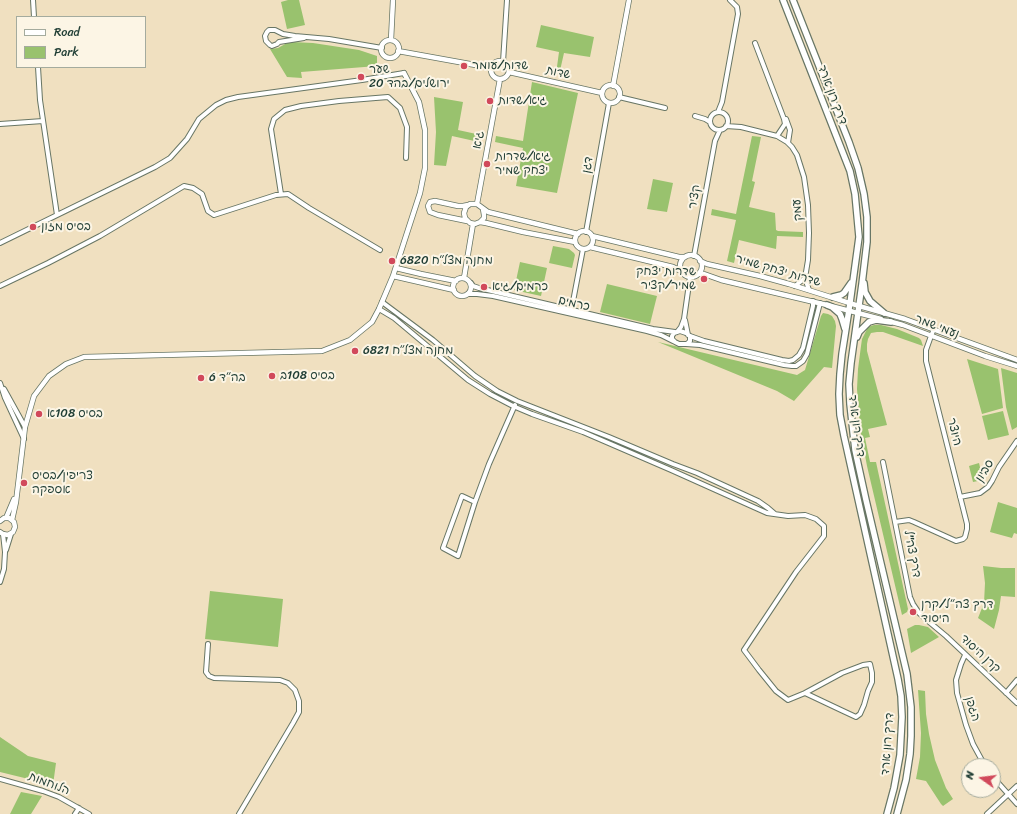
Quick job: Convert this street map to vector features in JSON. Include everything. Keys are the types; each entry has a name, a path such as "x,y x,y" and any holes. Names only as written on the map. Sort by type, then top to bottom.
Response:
{"main road":[{"name":"דרך רון ארד","path":"783,0 850,171 855,194 858,237 840,374 840,394 844,436 901,696 902,717 900,755 888,814"},
{"name":"דרך רון ארד","path":"793,0 858,168 864,194 867,217 867,242 849,384 850,404 855,450 907,674 911,707 910,754 906,780 897,814"},
{"path":"863,277 868,298 884,313"},
{"path":"833,298 844,293 853,279"},
{"path":"827,305 840,314 845,332"},
{"path":"854,342 859,332 869,322 876,320 891,322"}],"street":[{"path":"33,0 34,16"},
{"path":"391,40 393,0"},
{"path":"503,62 506,0"},
{"path":"613,86 629,0"},
{"path":"700,117 712,116 718,112 722,102 738,14 737,7 730,0"},
{"path":"304,38 279,42 272,46 268,44 265,39 269,30 274,30 304,38 329,39 382,48"},
{"path":"279,32 281,37 279,42"},
{"path":"391,40 397,44 399,48 397,54 393,57 388,57 383,54 382,46 385,42 391,40"},
{"path":"755,43 785,124 777,136"},
{"path":"398,51 492,68"},
{"path":"500,61 503,62 509,67 509,72 506,78 495,78 492,73 492,68 500,61"},
{"path":"38,68 40,100 57,215"},
{"name":"שדות","path":"509,72 602,92"},
{"path":"0,243 130,180 170,158 187,139 198,119 216,105 226,100 404,73 419,102 425,130 425,168 420,193 394,276 380,309 372,322 350,340 322,351 84,357 66,364 49,376 34,396 25,427 18,488 12,520 15,527 5,552"},
{"name":"גיא","path":"477,204 500,79"},
{"path":"613,86 617,88 619,97 615,102 609,103 603,99 602,92 606,87 613,86"},
{"path":"281,194 270,129 274,119 285,110 301,106 339,101 388,97 400,108 407,127 406,158"},
{"path":"619,97 665,108"},
{"path":"695,116 710,122 714,128 720,130 726,126 728,120 724,114 722,102"},
{"name":"דגן","path":"586,232 609,103"},
{"path":"718,112 724,114"},
{"path":"782,114 787,121 790,130 788,143"},
{"path":"710,122 712,116"},
{"name":"עמק","path":"728,120 741,127"},
{"path":"0,124 43,121"},
{"name":"עמק","path":"726,126 741,127 777,136 788,143 801,165 808,205 808,260 805,278 808,290"},
{"name":"קציר","path":"714,128 715,141"},
{"name":"קציר","path":"694,256 715,141 720,130"},
{"path":"0,286 100,236 184,186 193,188 202,194 208,211 214,215 276,195 288,194 380,250"},
{"path":"435,201 463,206 477,204 488,212 578,234 586,232 592,236 679,257 691,255 699,258 702,266 698,274 690,277 673,267 590,247 583,249 578,247 575,242 486,223 480,222 473,224 460,218 438,215 430,212 428,206 430,202 435,201"},
{"path":"467,221 464,213 468,205"},
{"path":"480,222 484,218 484,209"},
{"path":"464,278 473,224"},
{"path":"575,242 578,234"},
{"path":"590,247 593,240 592,236"},
{"path":"571,312 583,249"},
{"path":"681,271 680,265 685,257"},
{"name":"שדרות יצחק שמיר","path":"700,261 707,264 760,276 850,303"},
{"path":"394,276 454,290 459,296 468,294 471,289 471,283 464,278 456,281 396,268"},
{"name":"שדרות יצחק שמיר","path":"698,274 704,274 721,280 849,310"},
{"path":"690,277 683,324 672,336 673,341 679,344 700,345 784,365 796,366 803,361 807,354 820,303"},
{"path":"795,286 805,278"},
{"path":"454,290 456,281"},
{"name":"כרמים","path":"471,283 473,286 479,288 661,335 673,341"},
{"name":"כרמים","path":"468,294 493,296 653,329 676,332"},
{"path":"382,302 433,340 475,376 497,391 517,401 697,473 758,501 775,514"},
{"path":"676,332 682,332 704,341 789,361 796,358 802,352 813,302"},
{"name":"נעמי שמר","path":"850,303 920,324 1017,360"},
{"path":"380,309 394,318 468,380 514,407 583,432 767,513 788,516 805,515 816,519 824,526 824,536 796,572 744,650 758,670 776,691 788,700 805,693 842,673 870,664 872,682 864,705 860,714 856,718 805,693"},
{"name":"נעמי שמר","path":"849,310 903,325 985,356 1017,366"},
{"path":"685,316 690,341 686,344"},
{"name":"היוצר","path":"895,522 909,520 952,540 959,541 963,539 967,529 926,362 926,350 934,329"},
{"path":"0,383 9,396 25,427"},
{"path":"0,383 2,396 20,429 24,440"},
{"path":"475,502 462,496 443,548 458,556 489,464 517,401"},
{"name":"סביון","path":"960,497 980,493 988,487 999,467 1017,441"},
{"name":"דרך צה\"ל","path":"883,462 910,597 920,613 946,636"},
{"path":"0,521 6,518 18,488"},
{"path":"6,518 12,520"},
{"path":"0,582 4,569 5,552 2,533 8,535 11,534"},
{"name":"קרן היסוד","path":"946,636 1017,703"},
{"path":"208,644 206,672 209,676 214,678 280,680 288,683 295,690 299,701 299,712 239,814"},
{"name":"הגפן","path":"965,655 956,680 957,693 966,725 981,758"},
{"path":"1006,693 1017,680"},
{"name":"הלוחמות","path":"0,779 59,797 89,814"},
{"path":"1001,786 1017,804"},
{"path":"987,814 1017,786"},
{"path":"75,814 79,808"}],"green space":[{"path":"288,0 299,0 305,25 287,29 281,2"},
{"path":"541,25 594,37 590,57 564,53 559,75 556,74 559,52 536,47"},
{"path":"292,42 313,43 359,50 377,56 377,66 301,72 302,78 287,77 270,49 278,48"},
{"path":"532,82 578,93 557,193 516,186 523,148 495,142 496,136 523,141"},
{"path":"434,97 463,102 458,130 481,135 479,142 452,136 446,166 434,165 436,132"},
{"path":"752,136 761,137 752,181 755,182 749,207 775,213 776,230 803,232 803,237 777,236 776,249 739,240 734,263 727,261 736,220 711,215 712,209 736,214"},
{"path":"653,179 673,183 667,212 647,209"},
{"path":"553,246 569,249 574,253 575,255 572,268 549,263"},
{"path":"520,262 547,268 541,296 514,290"},
{"path":"607,284 657,296 650,324 600,312"},
{"path":"823,313 832,316 836,326 832,368 824,367 794,401 777,391 658,342 797,375 805,370"},
{"path":"874,325 897,329 919,338 923,346 883,332 871,333 867,344 867,351 887,425 868,429 870,437 865,438 870,462 876,462 908,609 907,612 902,615 867,466 860,429 857,389 861,346 862,339 868,327"},
{"path":"967,359 998,369 1003,408 982,414"},
{"path":"1001,368 1017,373 1017,427 1012,430 1006,407"},
{"path":"1003,411 1009,435 988,440 982,416"},
{"path":"979,463 983,480 973,482 969,466"},
{"path":"998,502 1017,508 1017,534 1014,533 1012,538 990,532"},
{"path":"983,566 1015,568 1015,597 1001,596 994,629 978,618 984,603 985,583"},
{"path":"210,591 283,599 278,647 205,639"},
{"path":"915,625 928,627 939,637 911,653 907,629"},
{"path":"918,690 925,691 926,714 935,760 946,788 953,799 943,806 926,781 916,779 920,757 921,733"},
{"path":"0,737 28,756 56,763 53,785 0,772"},
{"path":"21,792 42,796 31,814 10,814"}],"place":[{"name":"שדות/עומר","path":"464,66"},
{"name":"שער ירושלים/בהד 20","path":"361,77"},
{"name":"גיא/שדות","path":"490,101"},
{"name":"גיא/שדרות יצחק שמיר","path":"487,164"},
{"name":"בסיס מזון","path":"33,227"},
{"name":"מחנה מצל״ח 6820","path":"392,261"},
{"name":"שדרות יצחק שמיר/קציר","path":"704,279"},
{"name":"כרמים/גיא","path":"484,287"},
{"name":"מחנה מצל״ח 6821","path":"355,351"},
{"name":"בסיס 108ב","path":"272,376"},
{"name":"בה״ד 6","path":"201,378"},
{"name":"בסיס 108א","path":"39,414"},
{"name":"צריפין/בסיס אספקה","path":"24,483"},
{"name":"דרך צה״ל/קרן היסוד","path":"913,612"}]}
